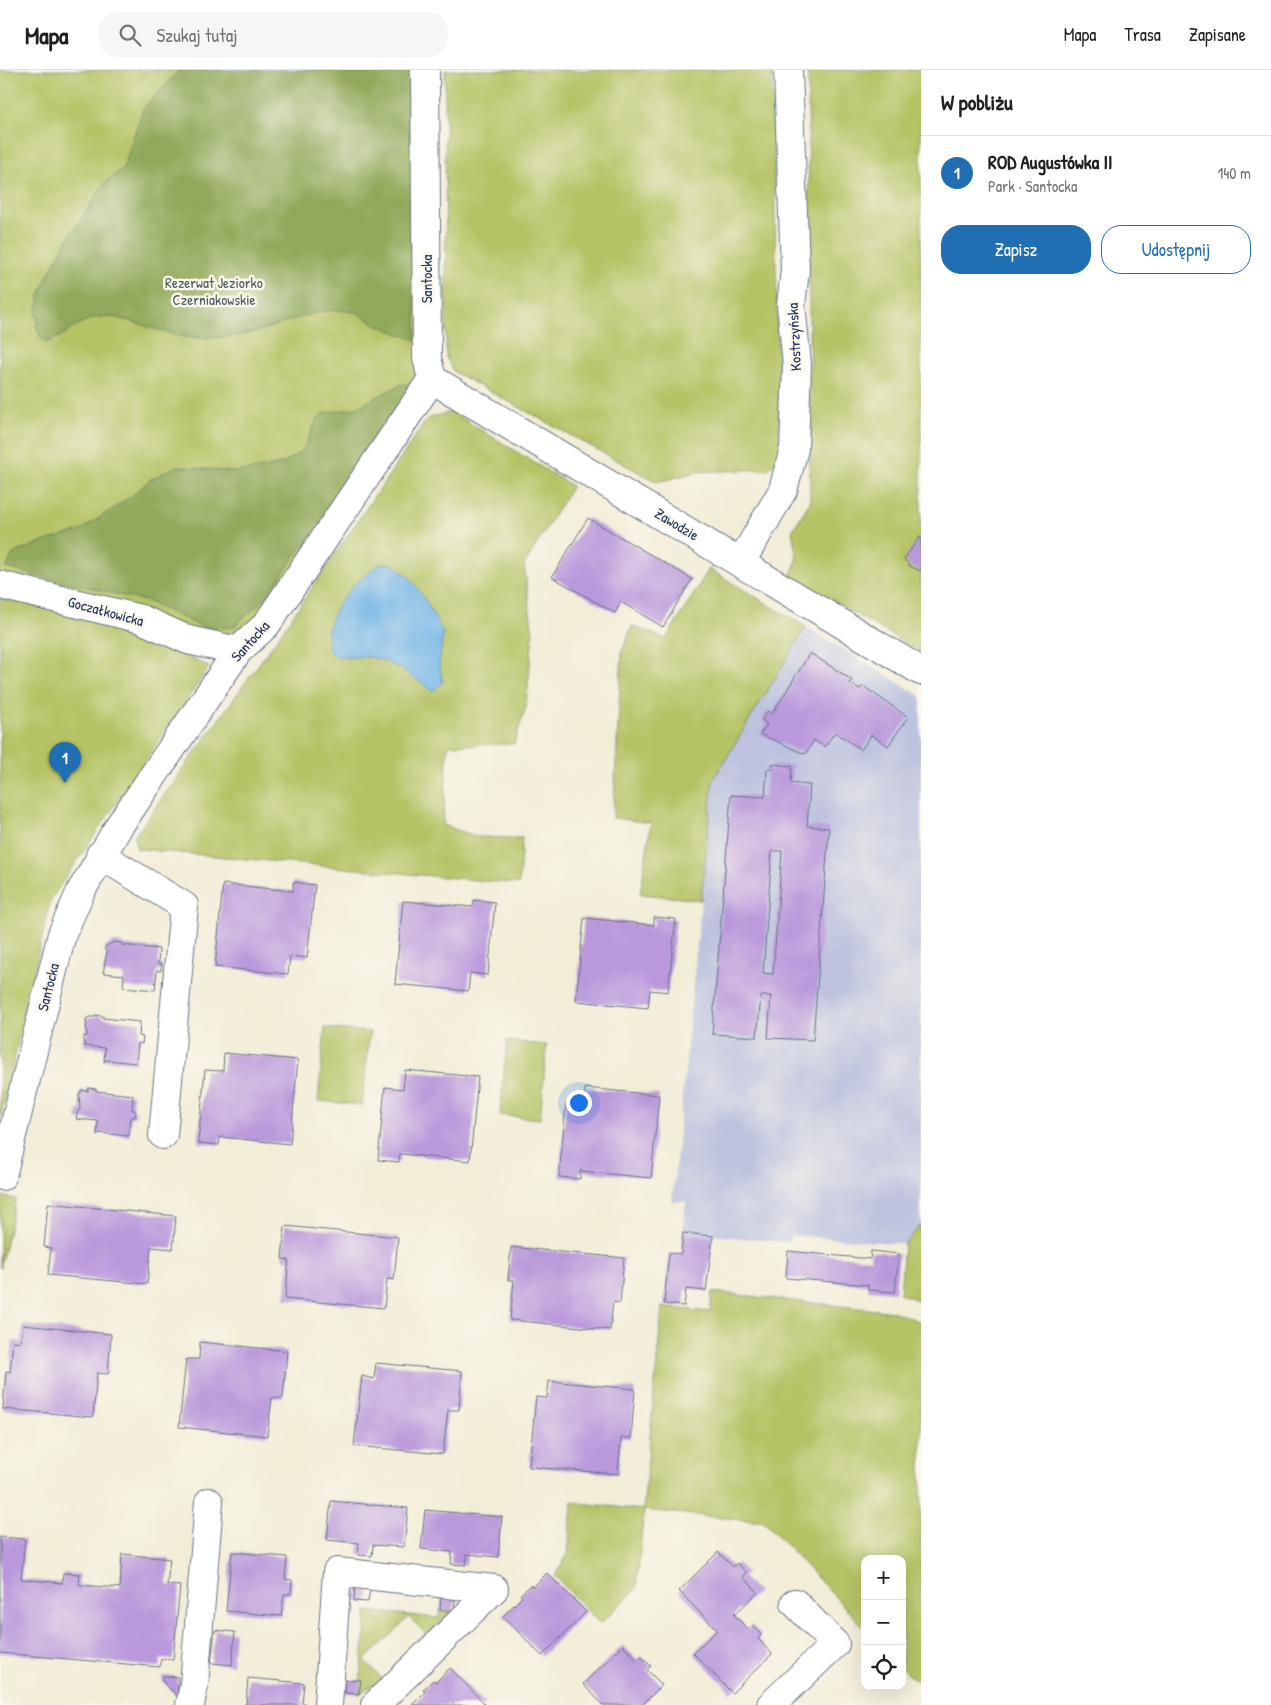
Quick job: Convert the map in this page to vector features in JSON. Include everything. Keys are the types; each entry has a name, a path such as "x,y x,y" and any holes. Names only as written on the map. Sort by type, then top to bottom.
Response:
{"street":[{"name":"Santocka","path":"2,1176 62,934 80,890 100,855 238,651 266,625 432,379 427,358 425,70"},
{"name":"Kostrzyńska","path":"741,562 783,490 794,449 796,364 791,305 795,270 788,70"},
{"name":"Zawodzie","path":"432,379 921,671"},
{"name":"Goczałkowicka","path":"0,585 141,619 188,640 238,651"},
{"path":"100,855 184,906 163,1135"},
{"path":"190,1705 194,1685 209,1502"},
{"path":"328,1705 338,1572 494,1589 375,1705"},
{"path":"771,1705 835,1644 795,1603"}],"shaded area":[{"path":"806,627 921,696 921,1225 904,1244 791,1235 789,1242 683,1233 686,1201 672,1202 713,780"}],"green space":[{"name":"Rezerwat Jeziorko Czerniakowskie","path":"0,70 429,70 429,383 274,599 254,618 233,632 215,638 0,578"},
{"path":"180,70 413,70 416,340 379,326 357,313 341,310 304,316 249,333 209,338 175,335 122,319 99,317 84,321 59,337 45,343 37,327 37,309 52,266 99,192 108,180 123,169 143,109"},
{"path":"445,70 772,70 780,458 768,469 698,472 657,482 454,372 446,357"},
{"path":"808,70 921,70 921,652 790,576 797,560 792,531 810,502"},
{"path":"402,384 417,385 264,600 233,627 205,628 149,602 6,568 13,554 39,543 80,531 133,495 151,479 177,466 234,472 284,463 303,450 317,419 325,413 356,408"},
{"path":"452,412 572,486 524,565 533,634 526,707 514,744 448,745 443,825 478,837 522,838 519,884 137,849 134,837 279,636 428,418"},
{"path":"709,569 806,627 713,780 701,900 640,894 651,823 613,818 622,651 632,626 666,639"},
{"path":"0,598 128,626 209,667 51,899 0,1120"},
{"path":"325,1028 370,1032 362,1105 318,1101"},
{"path":"507,1041 547,1045 540,1119 500,1115"},
{"path":"0,1196 16,1199 0,1268"},
{"path":"921,1225 921,1301 900,1294 904,1244"},
{"path":"712,1292 895,1312 921,1322 921,1675 915,1681 906,1672 906,1555 861,1555 861,1625 765,1522 644,1510 636,1589 600,1624 555,1576 568,1554 572,1502 643,1510 662,1307 710,1312"},
{"path":"440,1610 454,1612 427,1635 409,1617 365,1660 382,1679 359,1694 367,1611 439,1618"}],"water":[{"path":"379,564 393,564 409,577 425,599 443,633 439,665 443,682 433,691 385,661 368,657 345,658 330,653 329,626 333,614 348,591"}],"building":[{"path":"588,518 692,579 663,627 621,602 615,613 552,577"},
{"path":"921,535 921,571 911,567 904,559"},
{"path":"810,653 852,680 850,683 860,689 863,686 908,717 888,746 871,735 861,750 835,732 825,747 814,740 805,754 760,734 767,724 762,720 768,711 772,714"},
{"path":"772,764 792,766 791,783 810,785 807,826 829,828 813,1040 768,1038 771,996 761,996 757,1037 712,1034 731,795 765,797 767,769 772,770","holes":["772,851 782,851 773,974 763,973"]},
{"path":"293,882 315,885 307,958 290,956 288,974 215,967 223,884 293,891"},
{"path":"474,900 495,902 488,975 470,973 468,991 395,984 403,901 473,907"},
{"path":"654,917 676,919 668,992 650,990 648,1008 576,1001 584,918 654,925"},
{"path":"114,942 122,943 122,945 159,949 158,964 162,964 161,971 157,970 155,990 123,987 124,975 103,973 107,952 105,947"},
{"path":"95,1015 103,1016 103,1018 140,1022 139,1036 143,1037 142,1044 138,1043 136,1063 106,1060 104,1062 105,1048 84,1046 84,1036 87,1036 86,1019 95,1017"},
{"path":"224,1053 298,1060 290,1144 220,1137 219,1145 198,1143 205,1070 223,1071"},
{"path":"405,1070 478,1077 470,1161 400,1154 399,1162 378,1160 385,1087 403,1089"},
{"path":"88,1088 96,1089 96,1091 133,1095 132,1110 136,1110 135,1117 131,1117 129,1136 99,1133 97,1135 98,1121 76,1119 78,1110 80,1110 79,1093 81,1093 81,1090 88,1091"},
{"path":"585,1088 659,1095 651,1178 580,1171 580,1179 559,1177 566,1104 584,1106"},
{"path":"48,1203 176,1216 173,1249 151,1247 147,1284 48,1275 51,1248 44,1247"},
{"path":"285,1226 398,1237 394,1280 387,1279 384,1308 285,1299 289,1260 282,1259"},
{"path":"683,1233 713,1236 706,1291 686,1289 684,1306 664,1304 669,1253 681,1254"},
{"path":"511,1247 624,1258 620,1303 613,1302 610,1330 510,1320 514,1280 508,1280"},
{"path":"788,1251 870,1259 871,1251 899,1254 895,1292 868,1290 868,1285 786,1278"},
{"path":"23,1325 111,1334 108,1374 97,1373 93,1417 3,1409 6,1371 10,1372 13,1341 21,1342"},
{"path":"200,1342 287,1351 283,1398 272,1398 267,1436 179,1427 186,1359 199,1359"},
{"path":"376,1363 462,1371 459,1410 448,1410 443,1454 354,1446 362,1376 374,1379"},
{"path":"549,1381 635,1389 631,1438 621,1438 618,1474 529,1467 536,1397 547,1398"},
{"path":"331,1501 408,1508 404,1547 373,1545 372,1556 358,1555 359,1543 327,1540"},
{"path":"425,1510 502,1517 498,1557 467,1554 466,1565 451,1564 452,1552 421,1549"},
{"path":"0,1537 25,1539 21,1579 62,1583 63,1573 80,1574 79,1585 120,1588 122,1554 170,1559 167,1585 180,1586 173,1660 161,1659 160,1667 0,1653"},
{"path":"232,1552 287,1557 285,1579 292,1580 291,1594 284,1594 281,1616 226,1611"},
{"path":"718,1552 733,1567 737,1563 747,1573 743,1577 758,1592 734,1615 748,1629 752,1625 761,1635 758,1639 772,1654 732,1693 693,1653 717,1630 679,1591"},
{"path":"547,1573 586,1612 542,1656 503,1616 522,1597 520,1595 531,1585 533,1587"},
{"path":"355,1587 370,1588 368,1602 354,1601"},
{"path":"441,1598 455,1599 454,1612 440,1610"},
{"path":"215,1630 235,1632 232,1665 211,1663"},
{"path":"623,1645 637,1660 641,1656 651,1666 647,1670 662,1685 642,1705 603,1705 583,1684"},
{"path":"450,1668 486,1705 412,1705 425,1692 423,1690 433,1680 436,1682"},
{"path":"163,1676 178,1677 177,1696 162,1681"},
{"path":"248,1678 304,1683 302,1703 305,1703 305,1705 246,1705"},
{"path":"346,1680 361,1680 359,1694 345,1693"}],"place":[{"name":"ROD Augustówka II","path":"65,783"}]}
